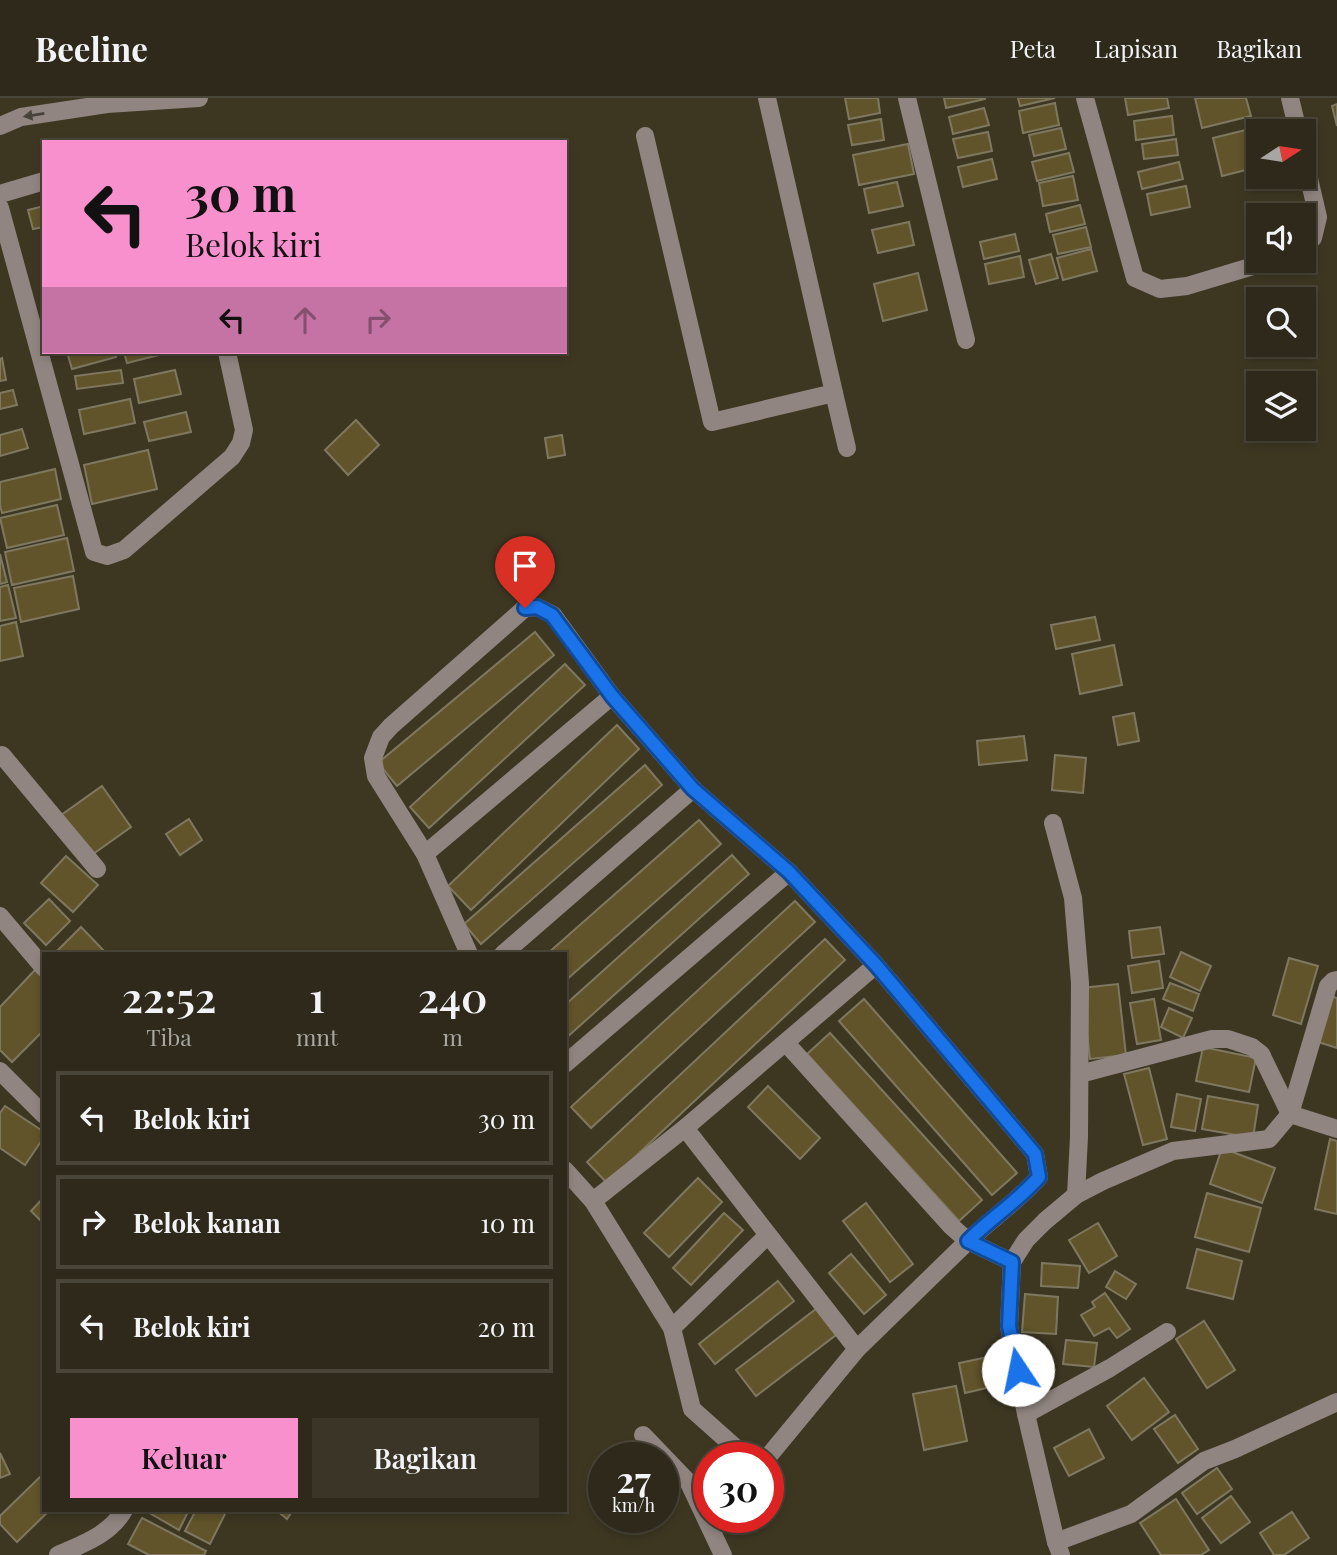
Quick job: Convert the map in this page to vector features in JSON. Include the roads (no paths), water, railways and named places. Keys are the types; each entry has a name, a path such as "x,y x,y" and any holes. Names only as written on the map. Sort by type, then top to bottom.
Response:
{"street":[{"path":"0,127 21,117 95,106 199,98"},
{"path":"767,98 847,448"},
{"path":"906,98 966,340"},
{"path":"1085,98 1135,278 1160,289 1187,286 1246,268"},
{"path":"1290,98 1295,119"},
{"path":"645,136 712,422 834,393"},
{"path":"0,194 42,182"},
{"path":"0,208 94,552 107,556 124,550 232,457 241,443 244,430 227,354"},
{"path":"468,952 425,854 376,776 373,758 381,737 525,608 537,607 552,615 612,696 693,789 789,872 876,965 1035,1154 1039,1177 1032,1185 988,1222 857,1349 780,1442"},
{"path":"425,854 612,696"},
{"path":"0,757 2,755 97,869"},
{"path":"505,952 693,789"},
{"path":"1054,823 1073,898 1080,983 1076,1195"},
{"path":"567,1062 789,872"},
{"path":"0,916 42,966"},
{"path":"593,1201 685,1128 876,965"},
{"path":"1337,980 1328,986 1290,1114 1269,1139 1172,1151 1076,1195 1026,1240 1012,1262 1009,1326 1026,1413 1059,1549 1131,1514 1205,1461 1337,1402"},
{"path":"1080,1074 1212,1039 1228,1039 1252,1047 1261,1054 1290,1114 1337,1129"},
{"path":"786,1043 951,1226 968,1241 1012,1262"},
{"path":"0,1070 42,1113"},
{"path":"685,1128 857,1349"},
{"path":"567,1172 593,1201 673,1328 692,1409 729,1442"},
{"path":"673,1328 768,1235"},
{"path":"1026,1413 1110,1368 1167,1332"},
{"path":"643,1435 689,1483 723,1555"},
{"path":"58,1555 107,1530 123,1512"}]}
